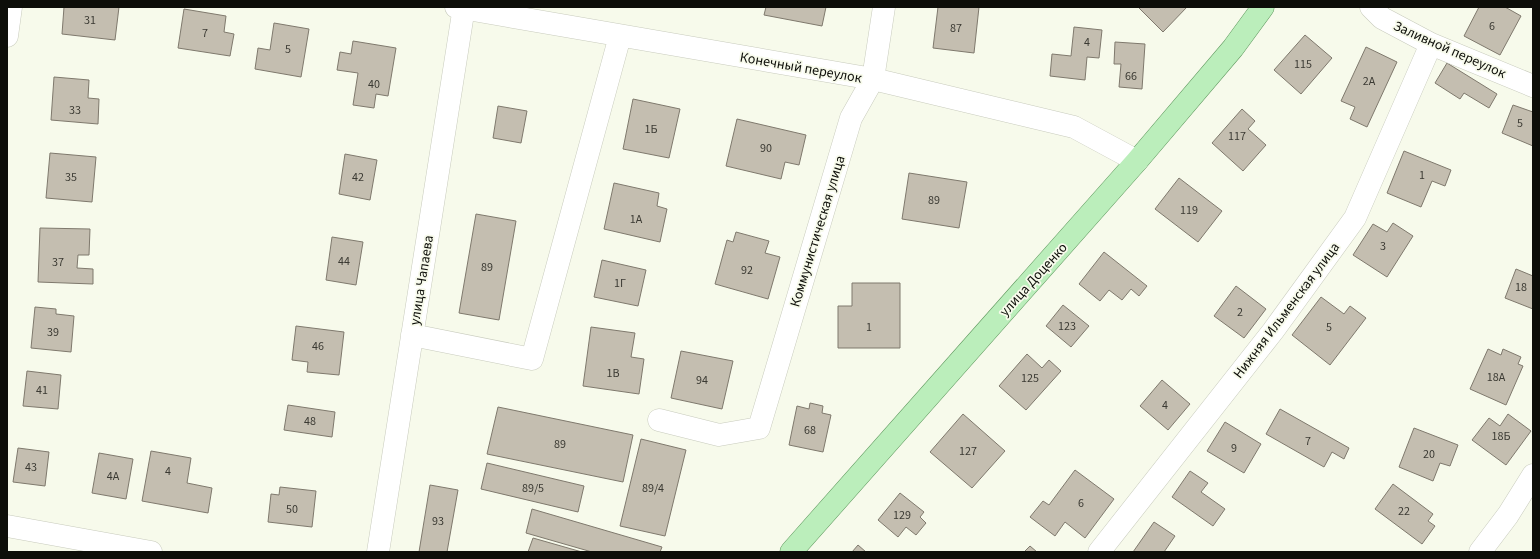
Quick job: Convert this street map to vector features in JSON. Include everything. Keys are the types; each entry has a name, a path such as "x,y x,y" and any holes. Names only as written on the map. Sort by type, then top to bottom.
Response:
{"main road":[{"name":"улица Доценко","path":"791,552 1137,161 1266,9"}],"street":[{"path":"7,36 11,7"},
{"name":"Конечный переулок","path":"461,7 873,79 1074,127 1137,161"},
{"name":"улица Чапаева","path":"378,552 461,7"},
{"name":"Коммунистическая улица","path":"659,420 719,435 759,428 851,118 873,79 884,7"},
{"name":"Заливной переулок","path":"1371,7 1382,18 1431,44 1533,86"},
{"path":"412,335 532,359 620,36"},
{"name":"Нижняя Ильменская улица","path":"1099,552 1273,331 1354,218 1431,44"},
{"path":"1480,552 1508,515 1533,475"},
{"path":"7,526 151,552"}],"building":[{"path":"64,7 119,7 115,40 62,34"},
{"path":"766,7 826,7 822,26 764,15"},
{"path":"938,7 979,7 974,53 933,48"},
{"path":"1138,7 1187,7 1163,32"},
{"path":"1479,7 1505,7 1521,16 1500,55 1464,36"},
{"path":"184,9 226,16 224,32 234,34 230,56 178,48"},
{"path":"274,23 309,29 301,77 255,69 258,48 270,50"},
{"path":"1074,27 1102,30 1099,58 1087,57 1085,80 1050,76 1052,54 1071,56"},
{"path":"1305,35 1332,58 1301,94 1274,70"},
{"path":"353,41 396,48 388,96 376,94 374,108 353,105 358,73 337,70 340,52 351,54"},
{"path":"1115,42 1145,44 1142,89 1119,87 1121,64 1114,64"},
{"path":"1366,47 1397,62 1367,127 1350,119 1355,107 1341,101"},
{"path":"1447,63 1497,94 1489,108 1464,93 1460,99 1435,83"},
{"path":"54,77 89,80 88,98 99,99 98,124 51,120"},
{"path":"633,99 680,109 669,158 623,149"},
{"path":"1513,105 1533,112 1533,146 1502,133"},
{"path":"498,106 527,111 521,143 493,138"},
{"path":"1242,109 1255,121 1248,129 1266,145 1243,171 1212,143"},
{"path":"737,119 806,135 799,165 785,162 781,179 726,166"},
{"path":"1404,151 1451,170 1445,186 1432,181 1421,207 1387,193"},
{"path":"50,153 96,157 92,202 46,198"},
{"path":"345,154 377,160 370,200 339,194"},
{"path":"909,173 967,182 959,228 902,219"},
{"path":"1179,178 1222,211 1198,242 1155,209"},
{"path":"614,183 659,193 657,206 667,209 660,242 604,229"},
{"path":"476,214 516,221 499,320 459,313"},
{"path":"1393,223 1413,236 1387,277 1353,255 1373,224 1387,232"},
{"path":"40,228 90,229 89,255 78,255 77,268 93,269 93,284 38,282"},
{"path":"736,232 769,241 765,253 780,257 768,299 715,284 727,240 733,242"},
{"path":"332,237 363,242 356,285 326,280"},
{"path":"1104,252 1147,286 1139,296 1131,289 1122,300 1109,290 1100,301 1079,284"},
{"path":"602,260 646,270 638,306 594,297"},
{"path":"1516,269 1533,276 1533,309 1505,298"},
{"path":"852,283 900,283 900,348 838,348 838,306 852,306"},
{"path":"1236,286 1266,309 1244,338 1214,316"},
{"path":"1321,297 1344,314 1350,306 1366,318 1330,365 1292,335"},
{"path":"1063,305 1089,326 1071,347 1046,326"},
{"path":"35,307 56,309 56,314 74,316 71,352 31,348"},
{"path":"296,326 344,332 339,375 307,372 308,362 292,360"},
{"path":"591,327 635,333 631,357 644,359 639,394 583,386"},
{"path":"1488,349 1501,355 1503,349 1521,357 1518,364 1523,366 1506,405 1470,389"},
{"path":"681,351 733,361 722,409 671,398"},
{"path":"1027,354 1042,368 1049,360 1061,371 1026,410 999,386"},
{"path":"27,371 61,375 58,409 23,406"},
{"path":"1162,380 1190,404 1168,430 1140,406"},
{"path":"810,403 823,406 822,413 831,415 823,452 789,445 797,406 809,409"},
{"path":"288,405 335,412 332,437 284,430"},
{"path":"498,407 633,435 623,482 487,454"},
{"path":"1280,409 1349,448 1344,459 1332,452 1324,467 1266,434"},
{"path":"963,414 1005,451 972,488 930,452"},
{"path":"1508,414 1531,431 1506,465 1472,440 1489,418 1500,426"},
{"path":"1225,422 1261,444 1244,473 1207,451"},
{"path":"1414,428 1458,445 1450,466 1440,463 1433,481 1399,467"},
{"path":"641,439 686,450 665,536 620,526"},
{"path":"18,448 49,452 45,486 13,482"},
{"path":"151,451 191,458 187,483 212,488 208,513 142,501"},
{"path":"99,453 133,459 126,499 92,493"},
{"path":"487,463 584,486 578,512 481,489"},
{"path":"1075,470 1114,499 1085,538 1065,522 1055,536 1030,517 1043,501 1049,505"},
{"path":"1190,471 1208,483 1201,492 1225,509 1213,526 1172,497"},
{"path":"1393,484 1433,514 1428,521 1435,526 1422,544 1375,509"},
{"path":"430,485 458,490 447,552 419,552"},
{"path":"280,487 316,491 312,527 268,522 271,494 279,495"},
{"path":"900,493 924,512 920,517 926,523 916,535 906,527 898,537 878,520"},
{"path":"532,509 662,547 660,552 592,552 526,533"},
{"path":"1154,522 1175,536 1164,552 1133,552"},
{"path":"533,538 582,552 528,552"},
{"path":"858,545 866,552 852,552"},
{"path":"1030,546 1037,552 1024,552"}]}
